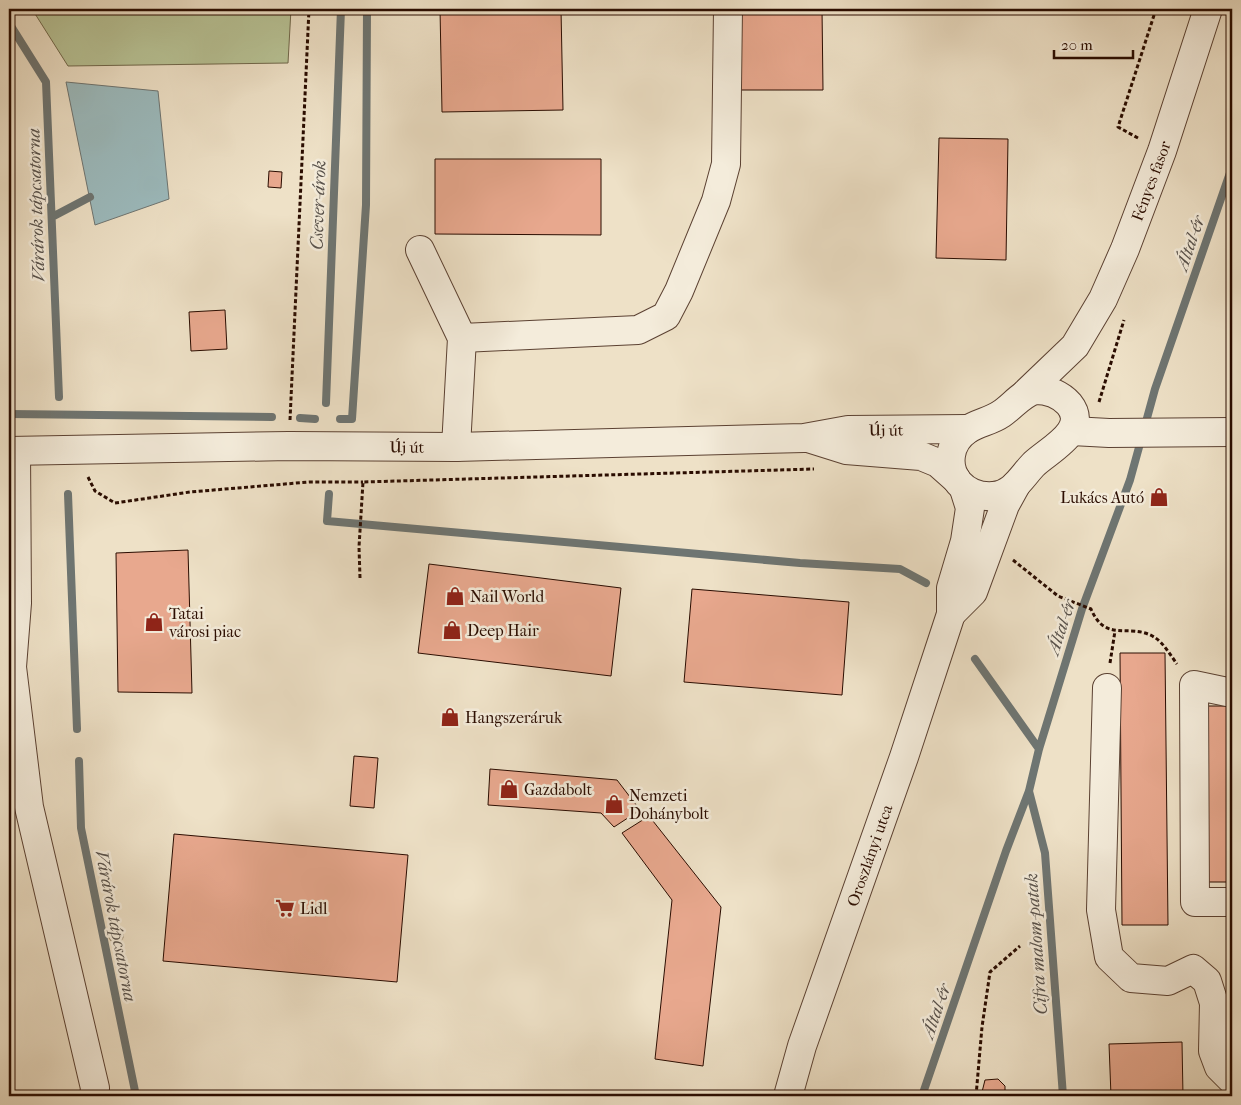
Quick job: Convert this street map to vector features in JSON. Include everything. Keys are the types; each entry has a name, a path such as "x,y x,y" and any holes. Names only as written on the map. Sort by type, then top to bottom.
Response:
{"street":[{"path":"462,338 638,330 666,316 679,291 712,210 726,164 728,9"},
{"name":"Fényes fasor","path":"968,429 1001,414 1075,346 1085,332 1125,249 1162,151 1208,9"},
{"path":"420,250 462,338 456,447"},
{"name":"Fényes fasor","path":"1066,401 1065,391 1075,346"},
{"path":"960,484 975,494 994,496 1008,492 1033,465 1072,431 1075,421 1074,410 1066,401 1045,390 1026,393"},
{"name":"Új út","path":"12,451 289,446 456,447 804,438 848,430 928,431 968,429"},
{"name":"Oroszlányi utca","path":"788,1096 802,1046 904,757 951,614 951,588 965,542 970,508 949,461 951,452 960,435 968,429"},
{"path":"1072,431 1108,433 1232,432"},
{"name":"Új út","path":"804,438 846,450 921,456 938,463 960,484"},
{"path":"12,451 12,667 29,806 95,1088 94,1096"},
{"name":"Oroszlányi utca","path":"951,614 973,592 1005,506 1016,485"},
{"path":"1232,693 1194,685 1195,902 1232,902"},
{"path":"1106,688 1101,910 1108,957 1130,978 1168,981 1193,969 1207,981 1214,1003 1213,1051 1219,1067 1232,1080"}],"path":[{"path":"289,446 309,9"},
{"path":"1156,9 1118,127 1162,151"},
{"path":"77,450 94,491 115,503 224,489 309,482 816,469"},
{"path":"360,578 359,547 363,482"},
{"path":"990,548 1006,555 1058,596 1091,609 1097,622 1104,627 1115,631 1141,632 1156,638 1194,685"},
{"path":"976,1096 982,1027 990,972 1020,946"}],"green space":[{"path":"32,9 291,9 288,63 68,66"}],"water":[{"path":"66,82 158,91 169,199 95,225"}],"building":[{"path":"440,9 561,9 563,110 442,112"},
{"path":"740,9 822,9 823,90 740,90"},
{"path":"939,138 1008,139 1006,260 936,258"},
{"path":"435,159 601,159 601,235 435,234"},
{"path":"269,171 282,172 281,188 268,187"},
{"path":"225,310 227,349 191,351 189,312"},
{"name":"Tatai városi piac","path":"188,550 192,693 118,692 116,553"},
{"path":"429,564 621,588 611,676 418,653"},
{"path":"692,589 849,602 842,695 684,682"},
{"path":"1120,653 1165,653 1168,925 1122,925"},
{"path":"1202,706 1232,706 1232,882 1204,882"},
{"path":"354,756 378,758 374,808 350,806"},
{"path":"490,769 617,780 640,810 614,827 601,813 488,805"},
{"path":"649,816 721,907 703,1066 655,1059 672,900 622,833"},
{"name":"Lidl","path":"174,834 408,855 397,982 163,961"},
{"path":"1182,1042 1183,1096 1111,1096 1109,1044"},
{"path":"998,1079 1005,1086 1005,1096 981,1096 985,1080"}],"waterway":[{"name":"Csever-árok","path":"326,403 341,9"},
{"path":"340,419 352,419 366,205 367,9"},
{"name":"Várárok tápcsatorna","path":"9,23 46,82 59,397"},
{"name":"Által-ér","path":"922,1096 1006,851 1029,791 1039,749 1082,609 1130,480 1155,389 1232,167"},
{"path":"52,217 90,197"},
{"path":"9,414 272,417"},
{"path":"300,418 315,419"},
{"name":"Várárok tápcsatorna","path":"68,494 77,729"},
{"path":"329,494 327,521 800,563 900,569 926,583"},
{"path":"975,659 1039,749"},
{"name":"Várárok tápcsatorna","path":"79,761 81,828 136,1096"},
{"name":"Cifra malom-patak","path":"1029,791 1045,853 1063,1096"}],"place":[{"name":"Lukács Autó","path":"1159,497"},
{"name":"Nail World","path":"455,596"},
{"name":"Tatai városi piac","path":"154,622"},
{"name":"Deep Hair","path":"452,630"},
{"name":"Hangszeráruk","path":"450,717"},
{"name":"Gazdabolt","path":"509,789"},
{"name":"Nemzeti Dohánybolt","path":"614,804"},
{"name":"Lidl","path":"285,908"}]}
